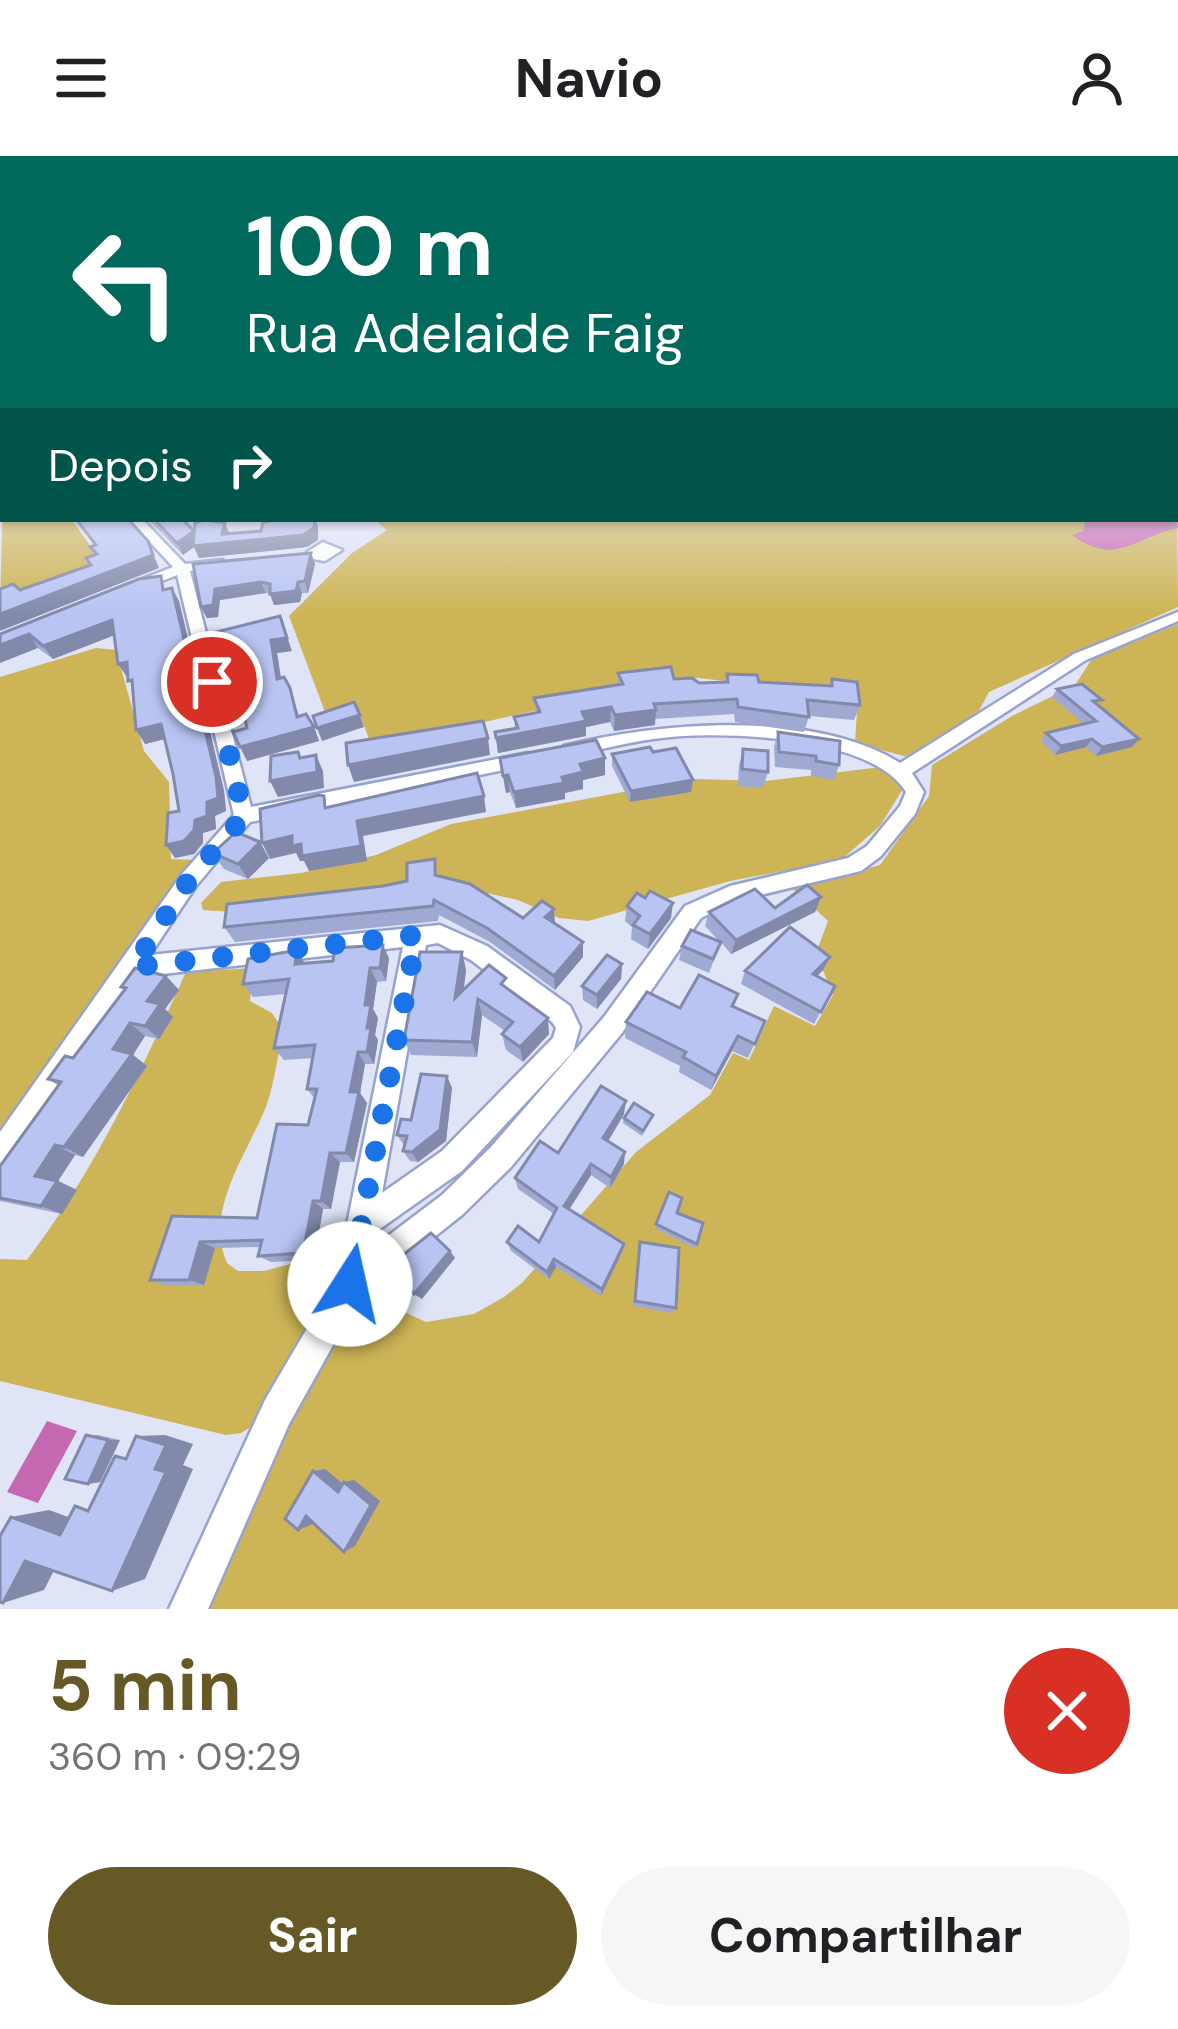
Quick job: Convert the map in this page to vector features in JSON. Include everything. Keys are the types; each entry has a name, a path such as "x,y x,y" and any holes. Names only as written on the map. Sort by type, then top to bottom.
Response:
{"street":[{"path":"138,522 182,568 244,816"},
{"path":"290,557 312,555"},
{"path":"121,592 182,568 247,561"},
{"path":"903,770 1080,657 1178,616"},
{"path":"0,1156 189,880 244,816 635,737 692,730 844,748 903,770 912,782 914,797 866,859 839,871 730,894 693,912 614,1025 513,1144 452,1205 350,1284"},
{"path":"188,1609 277,1412 350,1284 417,935"},
{"path":"133,967 448,935 561,1014 568,1032 558,1051 487,1129 452,1161 360,1226"}],"shaded area":[{"path":"2,522 73,522 102,562 0,606"},
{"path":"378,522 1177,522 1178,607 989,692 975,718 915,759 855,743 858,696 698,678 372,747 359,712 328,720 289,616 352,553 387,530"},
{"path":"1085,522 1178,522 1178,528 1114,549 1087,545 1072,535 1083,531"},
{"path":"1178,624 1178,1609 205,1609 309,1382 380,1287 404,1312 426,1322 474,1314 522,1283 636,1152 710,1095 733,1053 749,1060 774,1006 815,1026 833,995 816,953 828,921 792,888 880,865 929,796 932,765 1012,716 1075,685 1092,659"},
{"path":"96,648 116,650 144,751 169,782 171,859 199,860 72,1040 0,1129 0,677"},
{"path":"881,767 904,787 880,826 841,860 730,881 588,921 559,918 518,900 473,890 232,912 203,910 201,903 221,882 301,873 376,855 451,824 693,779 766,781"},
{"path":"254,968 250,1001 272,1013 283,1030 267,1104 224,1202 221,1243 227,1263 238,1271 264,1271 335,1252 342,1253 348,1268 257,1423 226,1435 0,1381 0,1259 27,1260 75,1191 133,1085 186,972"},
{"path":"47,1421 77,1431 38,1503 7,1492"}],"building":[{"path":"78,522 131,522 148,541 153,555 0,614 0,589 13,584 20,590 91,565 86,558 97,554 90,547 96,545"},
{"path":"157,522 185,522 194,531 177,543"},
{"path":"198,522 225,523 222,534 261,531 263,522 315,522 303,535 193,546"},
{"path":"311,553 305,581 298,582 296,591 270,594 270,584 261,582 215,589 213,605 201,607 193,564"},
{"path":"161,576 163,590 172,588 218,798 207,802 207,816 195,820 194,830 184,841 166,845 168,813 179,811 161,724 136,730 132,680 128,681 127,662 118,664 112,620 43,646 29,634 0,645 0,634 139,579"},
{"path":"280,616 287,638 271,640 277,679 284,677 290,688 297,717 306,714 314,727 240,747 233,732 247,728 240,699 224,698 208,634"},
{"path":"671,667 674,679 692,678 699,683 728,682 727,674 757,675 759,682 832,686 832,679 857,682 860,705 807,700 809,717 738,707 737,699 654,704 656,710 615,715 611,707 582,712 586,721 496,738 495,732 518,728 514,717 540,712 534,698 623,684 618,673"},
{"path":"1082,684 1102,700 1093,701 1139,739 1102,747 1092,739 1061,746 1046,733 1096,721 1057,689"},
{"path":"354,702 360,715 317,728 313,716"},
{"path":"483,721 488,738 348,765 346,743"},
{"path":"778,732 840,741 839,765 816,761 816,756 779,752"},
{"path":"596,740 605,758 580,764 583,772 562,777 564,783 514,792 508,775 503,776 500,758"},
{"path":"650,747 653,752 676,748 693,780 631,791 612,754"},
{"path":"743,749 768,751 768,772 742,769"},
{"path":"298,752 300,758 316,755 317,772 270,781 271,756"},
{"path":"477,773 484,796 357,821 361,846 302,856 301,844 292,846 292,836 262,843 260,809 319,795 324,796 325,808"},
{"path":"236,832 260,842 238,864 213,853"},
{"path":"435,859 435,875 470,884 523,918 542,901 554,909 545,917 583,942 554,976 487,928 434,900 433,906 224,927 227,904 407,881 407,863"},
{"path":"807,885 821,897 736,940 709,912 755,889 775,908"},
{"path":"650,891 673,903 650,934 633,925 640,916 627,906 637,893 645,898"},
{"path":"790,927 830,957 813,974 835,986 821,1012 745,971"},
{"path":"691,930 721,942 713,959 682,946"},
{"path":"383,945 380,968 370,968 365,1005 371,1005 367,1028 371,1028 367,1052 358,1052 350,1092 359,1092 346,1153 330,1153 321,1201 313,1201 303,1253 258,1256 262,1240 200,1242 189,1280 150,1280 172,1216 257,1218 277,1124 308,1125 317,1089 307,1089 315,1045 274,1048 289,979 243,984 248,959 297,950 295,964 333,961 335,948"},
{"path":"420,952 462,952 455,998 489,965 506,978 501,984 548,1018 520,1047 502,1034 513,1022 478,999 472,1042 404,1040"},
{"path":"607,955 622,964 597,995 582,986"},
{"path":"135,968 166,976 147,1001 160,1004 145,1026 130,1023 113,1049 132,1054 64,1147 55,1145 35,1176 57,1181 41,1206 0,1198 0,1166 61,1082 48,1079 65,1056 73,1058 126,988 121,987"},
{"path":"699,975 738,994 732,1006 765,1021 755,1044 738,1036 716,1076 683,1057 686,1052 626,1022 647,992 680,1008"},
{"path":"421,1074 447,1076 440,1130 412,1152 403,1151 407,1136 397,1135 401,1119 411,1120"},
{"path":"601,1086 626,1101 603,1138 625,1152 611,1177 591,1164 564,1206 624,1244 602,1289 554,1259 547,1272 507,1242 518,1226 539,1242 557,1208 515,1178 540,1141 558,1153"},
{"path":"634,1103 653,1115 643,1131 624,1118"},
{"path":"669,1192 682,1198 677,1213 703,1223 697,1244 656,1224"},
{"path":"431,1233 450,1251 414,1294 389,1266"},
{"path":"640,1242 679,1248 676,1308 635,1301"},
{"path":"86,1435 108,1440 88,1484 65,1479"},
{"path":"136,1436 166,1445 155,1469 166,1472 112,1591 25,1561 0,1602 0,1536 11,1517 60,1535 75,1506 88,1511 115,1456 126,1459"},
{"path":"313,1471 338,1492 344,1482 371,1505 344,1552 306,1516 298,1530 285,1519"}],"route":[{"path":"212,682 244,816 189,880 133,967 308,951 417,935 350,1284"}]}
